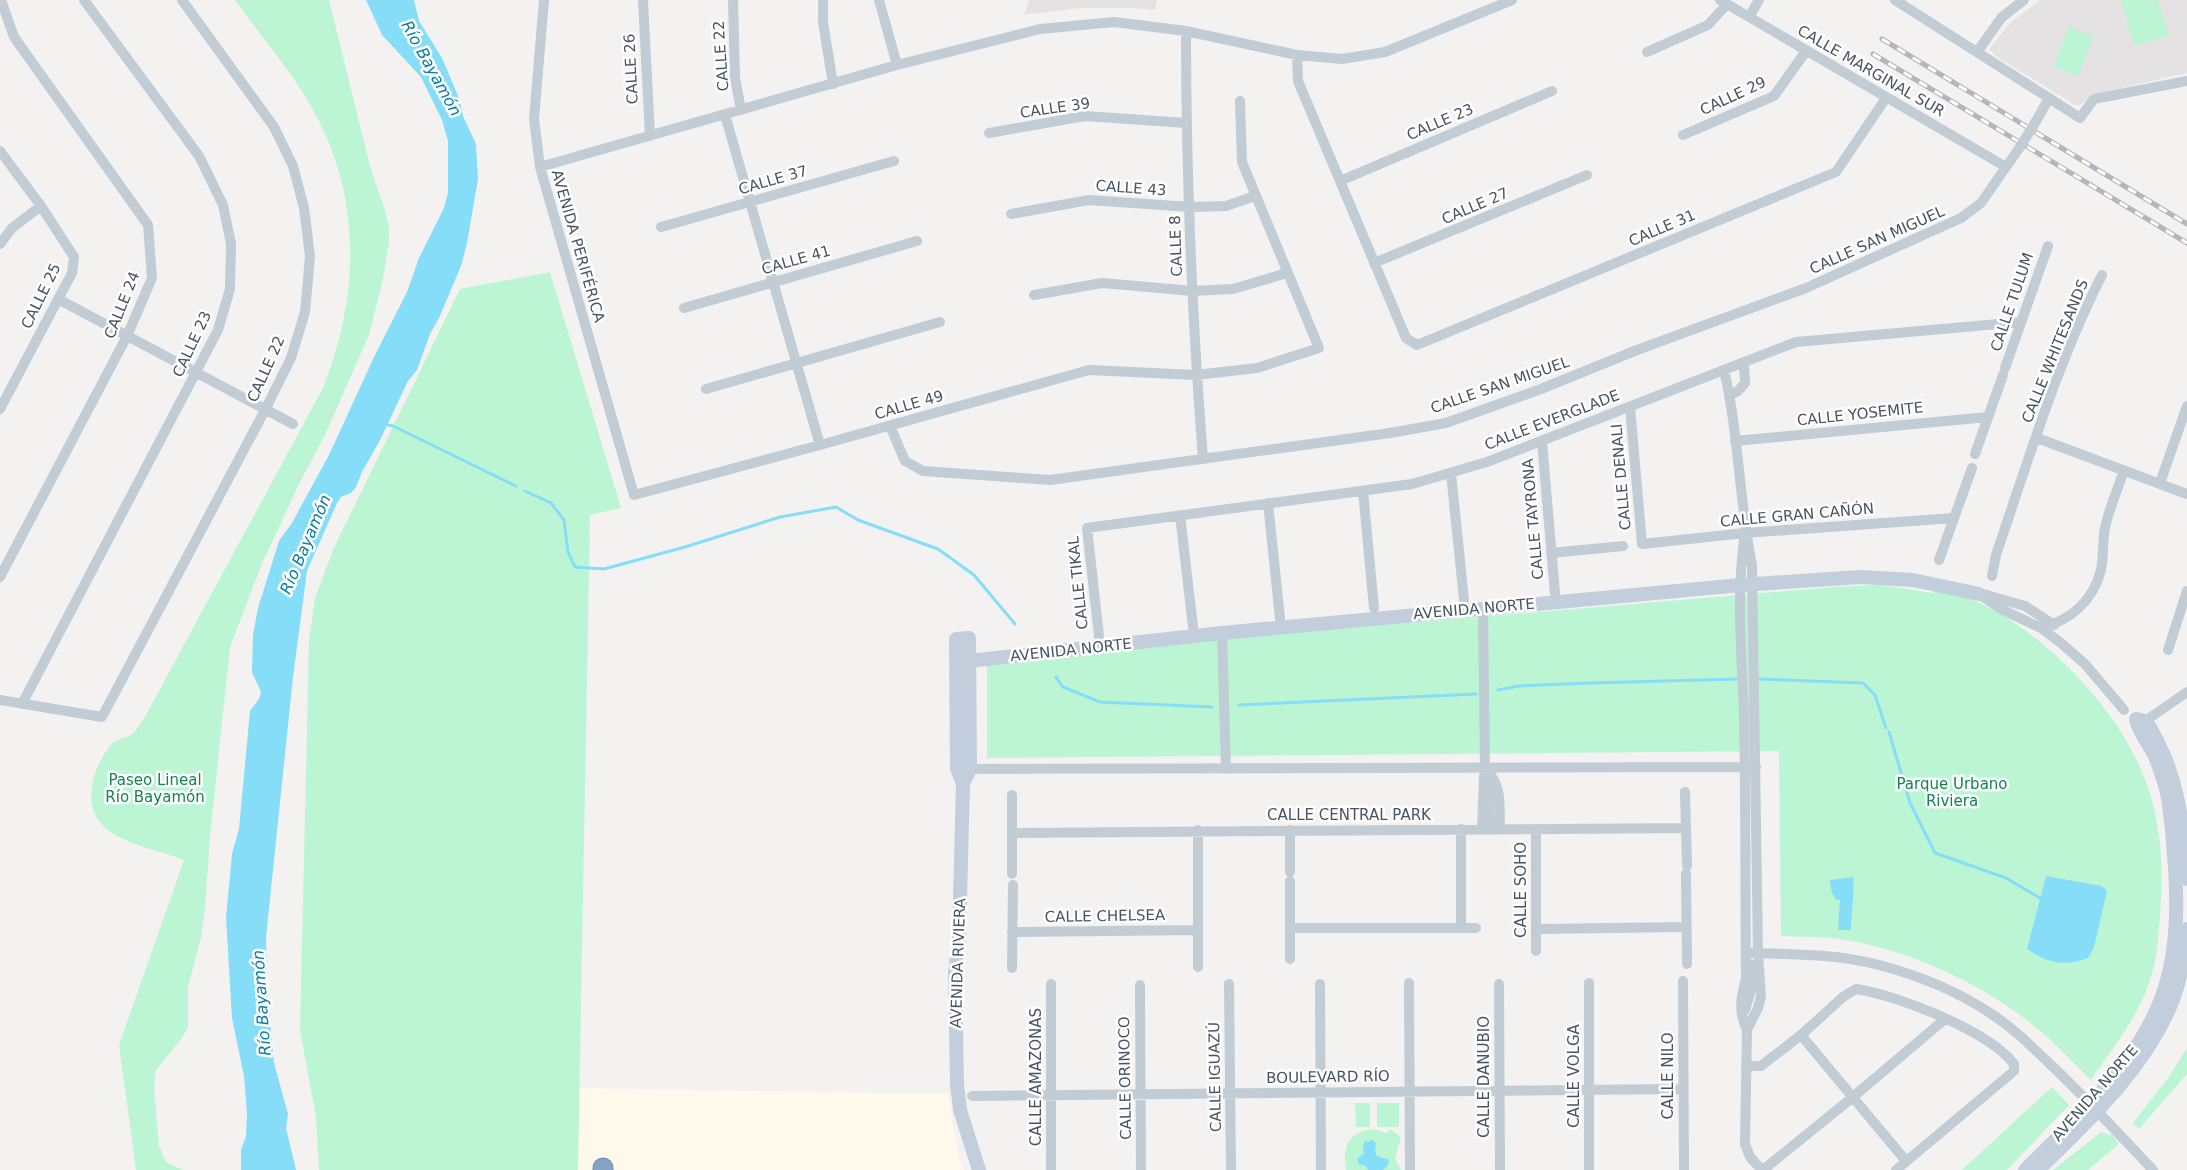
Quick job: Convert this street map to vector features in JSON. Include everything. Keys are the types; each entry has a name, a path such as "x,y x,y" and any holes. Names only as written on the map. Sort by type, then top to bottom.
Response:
{"street":[{"name":"CALLE 24","path":"0,577 127,336 152,278 148,225 14,37 1,0"},
{"name":"CALLE 23","path":"22,704 218,330 230,289 231,244 223,205 199,156 84,0"},
{"name":"CALLE 22","path":"22,704 102,717 265,410 291,358 305,312 310,256 304,208 293,166 274,127 182,0"},
{"name":"AVENIDA PERIFÉRICA","path":"544,0 534,119 540,168 634,495"},
{"name":"CALLE 26","path":"643,0 650,136"},
{"name":"CALLE 22","path":"733,0 735,78 741,110"},
{"path":"823,0 823,22 833,84"},
{"path":"878,0 897,65"},
{"path":"540,168 897,65 1040,29 1114,22 1186,31 1297,55 1342,59 1385,52 1512,0"},
{"path":"1749,17 1759,0"},
{"path":"1895,0 2080,118 2094,99 2187,81"},
{"path":"1977,52 2002,17 2024,0"},
{"path":"1648,52 1708,25 1724,2"},
{"name":"CALLE MARGINAL SUR","path":"1724,2 2006,167"},
{"name":"CALLE 8","path":"1186,31 1186,123 1196,375 1202,459"},
{"name":"CALLE 29","path":"1683,135 1774,96 1806,51"},
{"path":"1297,55 1298,81 1374,264"},
{"name":"CALLE 23","path":"1340,180 1552,92"},
{"name":"CALLE 31","path":"1374,264 1406,338 1417,345 1836,172 1886,98"},
{"name":"CALLE SAN MIGUEL","path":"890,426 905,461 923,471 1050,480 1390,433 1446,423 1806,288 1961,218 1980,203 2020,147 2050,98"},
{"path":"1034,295 1102,283 1193,291 1233,289 1287,272 1242,162 1240,100"},
{"path":"725,114 820,445"},
{"name":"CALLE 39","path":"989,133 1085,116 1186,123"},
{"name":"CALLE 25","path":"0,151 41,206 74,257 72,273 0,410"},
{"name":"CALLE 37","path":"661,227 894,161"},
{"name":"CALLE 27","path":"1374,264 1587,175"},
{"name":"CALLE 43","path":"1011,214 1089,200 1190,207 1226,206 1255,196"},
{"path":"0,244 12,228 41,206"},
{"name":"CALLE 41","path":"684,308 917,241"},
{"name":"CALLE TULUM","path":"1975,454 2048,246"},
{"name":"CALLE 49","path":"634,495 1089,370 1196,375 1257,368 1319,348 1287,272"},
{"name":"CALLE WHITESANDS","path":"1992,576 1996,555 2067,353 2102,275"},
{"path":"58,299 293,424"},
{"path":"706,389 940,322"},
{"name":"CALLE EVERGLADE","path":"1087,528 1412,484 1451,473 1542,442 1796,342 2021,322"},
{"path":"1730,394 1738,391 1745,383 1744,362"},
{"path":"1724,370 1730,394 1745,533 1740,566 1747,585 1756,767 1760,996 1758,1008 1745,1028"},
{"path":"2160,483 2187,406"},
{"name":"CALLE DENALI","path":"1630,407 1642,544"},
{"name":"CALLE YOSEMITE","path":"1735,441 1988,417"},
{"path":"2037,438 2187,494"},
{"name":"CALLE TAYRONA","path":"1542,442 1555,593"},
{"path":"1939,560 1972,468"},
{"path":"2042,628 2063,621 2077,611 2096,584 2101,569 2106,524 2124,470"},
{"path":"1451,473 1464,600"},
{"path":"1363,491 1374,608"},
{"path":"1268,503 1280,618"},
{"path":"1180,515 1193,626"},
{"name":"CALLE GRAN CAÑÓN","path":"1642,544 1745,533 1954,518"},
{"name":"CALLE TIKAL","path":"1087,528 1099,636"},
{"path":"1552,553 1623,546"},
{"name":"AVENIDA NORTE","path":"969,661 1222,633 1483,608 1860,577 1913,580 1979,594"},
{"path":"1747,585 1740,646 1744,767 1746,953 1746,978 1740,1005 1745,1028 1744,1144 1750,1156 1763,1170 1945,1019"},
{"path":"2168,650 2187,591"},
{"path":"1979,594 1988,594 2025,606 2054,625"},
{"path":"1979,594 2003,610 2042,628 2085,664 2124,710"},
{"path":"1483,608 1485,768 1482,787 1491,829"},
{"path":"1222,633 1226,769"},
{"name":"AVENIDA RIVIERA","path":"964,769 962,638 969,661 964,769 963,784 959,940 955,973 957,1084 960,1110 979,1170"},
{"path":"2187,692 2140,722 2164,751 2178,794 2187,878"},
{"path":"0,700 22,704"},
{"name":"AVENIDA NORTE","path":"2038,1170 2094,1106 2131,1053 2150,1024 2165,987 2175,943 2176,880 2170,809 2166,788 2140,722"},
{"path":"964,769 1756,767"},
{"path":"1485,768 1494,778 1499,791 1491,829"},
{"path":"1685,792 1687,964"},
{"path":"1012,795 1012,968"},
{"name":"CALLE CENTRAL PARK","path":"1012,833 1198,830 1686,828"},
{"path":"1461,829 1461,928"},
{"name":"CALLE SOHO","path":"1536,829 1536,951"},
{"path":"1198,830 1198,967"},
{"path":"1290,830 1290,959"},
{"path":"1536,929 1686,927"},
{"path":"1290,928 1476,928"},
{"name":"AVENIDA NORTE","path":"2025,1170 2094,1106 2141,1058 2168,1012 2179,981 2187,929"},
{"name":"CALLE CHELSEA","path":"1012,932 1198,930"},
{"path":"1746,953 1816,956 1878,964 1952,992 1991,1013 2027,1042 2094,1106 2153,1170"},
{"name":"CALLE NILO","path":"1683,981 1684,1170"},
{"path":"1409,983 1410,1170"},
{"name":"CALLE VOLGA","path":"1589,983 1589,1170"},
{"name":"CALLE AMAZONAS","path":"1051,984 1051,1170"},
{"name":"CALLE IGUAZÚ","path":"1229,984 1231,1170"},
{"path":"1320,984 1321,1170"},
{"name":"CALLE DANUBIO","path":"1499,984 1500,1170"},
{"name":"CALLE ORINOCO","path":"1140,985 1141,1170"},
{"path":"1746,1066 1761,1066 1802,1035 1843,997 1856,989 1896,998 1945,1019 1979,1037 2009,1058 2014,1064 2014,1071 1896,1170"},
{"path":"1802,1035 1906,1161"},
{"name":"BOULEVARD RÍO","path":"972,1096 1683,1089"}],"shaded area":[{"path":"1029,0 1157,0 1155,10 1080,8 1024,15"},
{"path":"2040,0 2187,0 2187,73 2094,94 2080,105 2075,105 1997,57 1989,49 2011,22"},
{"path":"578,1088 948,1094 958,1156 964,1170 578,1170"}],"green space":[{"name":"Paseo Lineal Río Bayamón","path":"235,0 329,0 371,170 385,210 389,228 389,242 383,279 369,335 325,435 299,484 262,564 230,647 210,836 205,909 201,938 188,987 188,1028 156,1070 154,1087 159,1146 166,1162 183,1170 136,1170 119,1045 184,860 137,845 108,830 98,819 92,805 94,776 98,765 111,745 134,732 147,713 323,388 336,351 345,314 349,276 350,239 346,203 337,167 324,131 297,84"},
{"path":"2121,0 2158,0 2169,36 2134,46"},
{"path":"2069,27 2093,36 2079,76 2054,67"},
{"path":"550,272 621,508 590,515 578,1170 319,1170 316,1117 300,1031 309,640 315,598 333,550 460,289"},
{"name":"Parque Urbano Riviera","path":"1880,585 1963,596 2015,623 2039,641 2084,683 2104,708 2122,734 2137,761 2149,789 2160,841 2161,865 2159,930 2154,966 2138,1008 2091,1080 2045,1035 2017,1013 1995,998 1948,972 1872,945 1830,938 1781,936 1779,751 987,758 987,663 1159,644 1834,587"},
{"path":"2187,1048 2187,1074 2139,1129 2133,1123 2168,1078"},
{"path":"2052,1087 2069,1105 2007,1170 1962,1170"},
{"path":"1355,1103 1370,1103 1370,1127 1356,1127"},
{"path":"1377,1103 1399,1103 1399,1127 1377,1127"},
{"path":"1374,1129 1387,1133 1390,1129 1401,1137 1395,1158 1401,1170 1346,1170 1345,1155 1349,1142 1358,1133"},
{"path":"2101,1132 2112,1135 2119,1144 2088,1170 2053,1170"}],"water":[{"name":"Río Bayamón","path":"366,0 414,0 419,21 442,58 459,98 463,116 476,144 478,179 461,266 439,318 430,334 417,370 408,381 356,487 351,493 341,497 337,503 307,571 293,677 266,937 267,990 274,1063 288,1114 286,1128 296,1170 241,1170 241,1150 246,1136 247,1114 244,1076 232,1018 226,918 232,854 239,829 250,711 259,699 261,692 252,672 253,635 258,608 279,541 292,523 330,453 374,357 407,292 419,258 444,208 448,193 448,141 442,120 421,77 382,35"},
{"path":"2046,876 2102,886 2107,891 2094,947 2088,958 2080,961 2057,962 2042,958 2027,949"},
{"path":"1853,877 1854,891 1851,930 1838,930 1840,900 1835,899 1835,896 1832,894 1830,880"},
{"path":"1366,1140 1367,1142 1372,1140 1376,1143 1375,1152 1377,1156 1389,1160 1388,1165 1383,1170 1368,1170 1366,1166 1358,1164 1358,1158 1364,1154 1363,1144"}],"waterway":[{"path":"384,424 393,426 516,486"},
{"path":"525,491 551,503 564,520 568,552 575,567 604,569 685,547 780,517 836,507 858,520 938,549 974,575 1015,624"},
{"path":"1056,677 1063,687 1100,702 1212,707"},
{"path":"1498,690 1519,686 1738,679"},
{"path":"1760,679 1863,683 1875,695 1886,728"},
{"path":"1239,705 1476,694"},
{"path":"1889,732 1910,803 1935,853 2006,878 2040,898"}],"railway":[{"path":"1882,39 2187,224"},
{"path":"1873,54 2187,243"}]}
